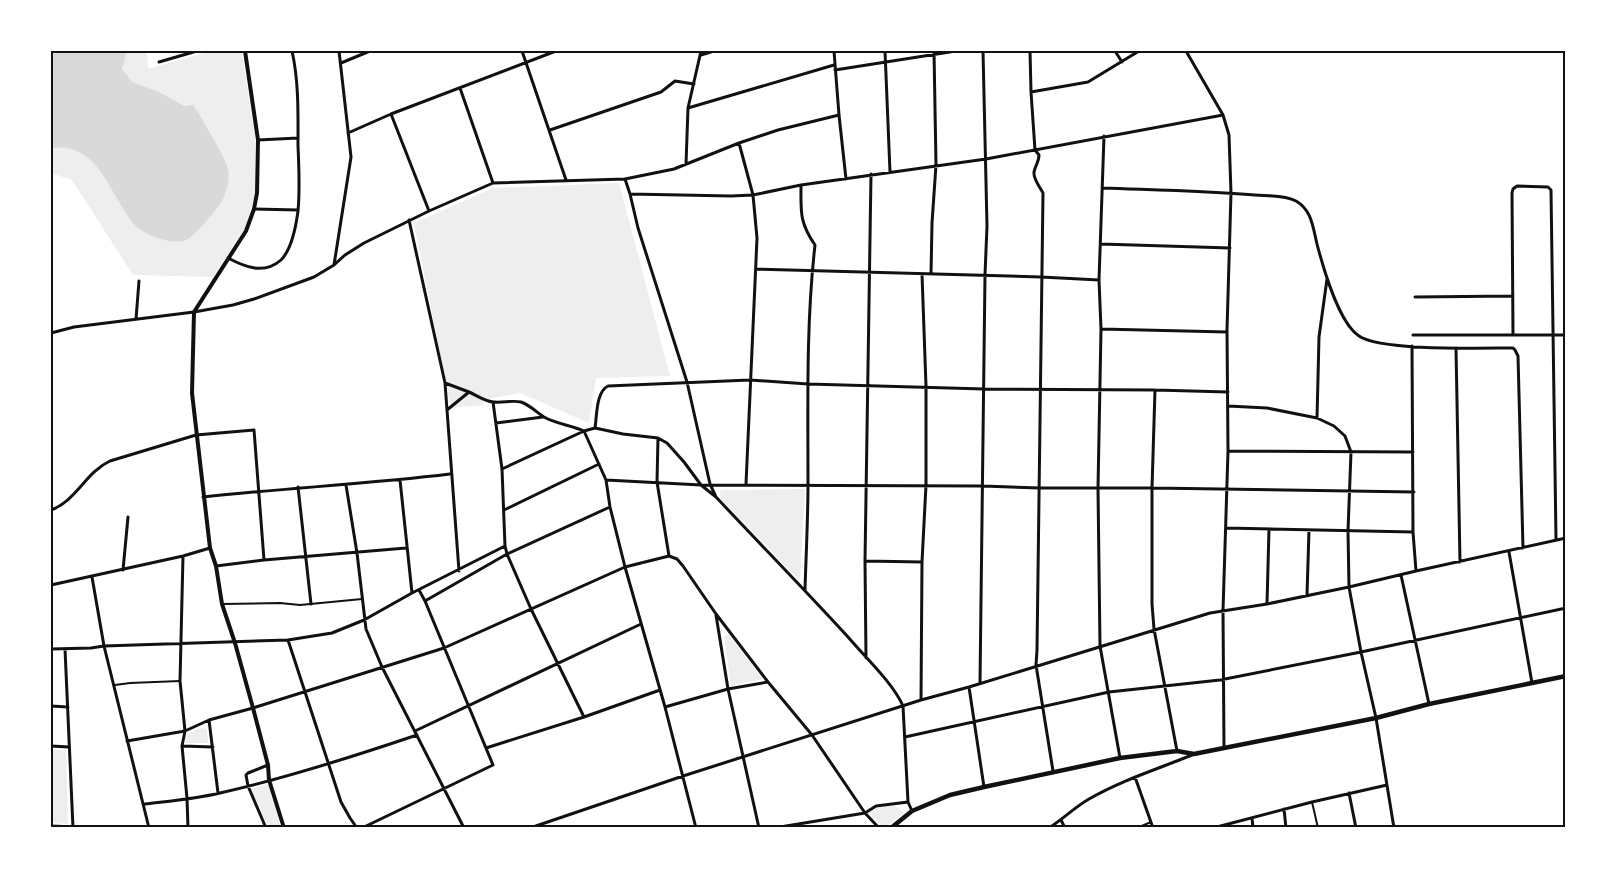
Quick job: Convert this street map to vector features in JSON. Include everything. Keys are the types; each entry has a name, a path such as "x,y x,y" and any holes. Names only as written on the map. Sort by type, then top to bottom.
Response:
{"main road":[{"path":"891,828 912,811 950,795 984,787 1120,758 1177,751 1194,754 1376,718 1430,704 1566,676"}],"street":[{"path":"159,62 197,51"},
{"path":"245,51 258,140 257,193 254,209 246,230 194,312 192,393 210,548 216,566 222,604 253,708 268,765 269,780 284,828"},
{"path":"228,258 258,270 280,261 290,246 298,210 297,100 292,51"},
{"path":"334,265 351,157 339,51"},
{"path":"340,63 370,51"},
{"path":"522,51 566,180"},
{"path":"348,134 391,114 556,51"},
{"path":"686,164 688,108 701,53 714,51"},
{"path":"834,51 846,179"},
{"path":"885,51 890,172"},
{"path":"835,70 956,51"},
{"path":"980,683 987,226 983,51"},
{"path":"1030,51 1034,150 1040,155 1039,163 1034,173 1043,193 1036,666 1053,772"},
{"path":"1115,51 1122,62"},
{"path":"1031,92 1088,82 1139,51"},
{"path":"1186,51 1223,115 1229,135 1231,193 1227,332 1228,489 1223,611 1224,748"},
{"path":"931,274 936,165 934,53"},
{"path":"688,108 834,65"},
{"path":"550,130 661,92 675,81 694,84"},
{"path":"460,88 493,183"},
{"path":"391,114 429,211"},
{"path":"51,333 74,327 194,312 254,299 314,277 364,243 409,220 493,183 625,179 674,169 739,143 778,130 839,115"},
{"path":"630,194 753,195 801,185 1034,150 1223,115"},
{"path":"1104,136 1099,280 1101,329 1098,488 1100,646 1120,758"},
{"path":"258,140 298,138"},
{"path":"739,143 753,195 757,238 746,484"},
{"path":"866,658 865,561 871,174"},
{"path":"625,179 638,228 688,382 710,484 716,498"},
{"path":"801,185 801,217 806,232 815,245 812,270 808,384 805,590"},
{"path":"1513,334 1512,193 1513,189 1517,186 1548,186 1550,190 1556,540"},
{"path":"1103,188 1231,193 1283,197 1296,201 1304,208 1312,220 1327,279 1348,326 1358,336 1368,341 1412,346 1513,348 1518,356 1523,548"},
{"path":"254,209 298,210"},
{"path":"409,220 445,383 458,571"},
{"path":"1101,244 1230,248"},
{"path":"756,269 1099,280"},
{"path":"921,700 922,562 926,485 926,386 922,274"},
{"path":"1316,418 1319,337 1327,279"},
{"path":"136,319 139,281"},
{"path":"1415,297 1513,296"},
{"path":"1101,329 1227,332"},
{"path":"1412,335 1566,334"},
{"path":"1412,346 1413,532 1416,571"},
{"path":"1456,348 1460,562"},
{"path":"595,428 600,394 608,386 750,380 808,384 984,389 1228,392"},
{"path":"445,383 493,402 521,402 544,417 584,431 606,480 610,508 625,567 665,707 696,828"},
{"path":"1155,390 1152,488 1154,629 1177,751"},
{"path":"447,410 469,392"},
{"path":"493,402 502,469 505,546 531,609 584,717"},
{"path":"1228,406 1267,408 1316,418 1334,426 1345,436 1350,452 1349,587 1376,718 1394,828"},
{"path":"496,423 544,417"},
{"path":"502,469 590,428 658,438 667,443 701,485 716,498 805,590 899,696 903,706 908,802 912,811"},
{"path":"51,510 66,502 104,464 196,435 254,430 264,560"},
{"path":"658,438 657,482 669,556"},
{"path":"1228,451 1413,452"},
{"path":"504,510 599,464"},
{"path":"204,497 450,474"},
{"path":"400,480 412,593"},
{"path":"606,480 701,485 926,485 1414,492"},
{"path":"346,485 357,553 366,629 382,667 464,828"},
{"path":"298,487 311,604"},
{"path":"425,601 508,554 610,508"},
{"path":"123,570 128,517"},
{"path":"1226,528 1413,532"},
{"path":"1268,604 1269,529"},
{"path":"1307,595 1309,530"},
{"path":"530,828 744,756 921,700 1210,613 1268,604 1349,587 1566,538"},
{"path":"51,649 288,640 332,633 364,620 412,593 505,546"},
{"path":"51,585 123,570 210,548"},
{"path":"216,566 406,548"},
{"path":"1509,552 1532,683"},
{"path":"182,556 180,681 185,731 182,746 188,828"},
{"path":"127,741 185,731 209,720 444,648 625,567 669,556 677,559 683,566 716,614 768,682 812,735 865,813 880,828"},
{"path":"865,561 922,562"},
{"path":"1401,575 1430,704"},
{"path":"92,577 104,646 149,828"},
{"path":"362,828 493,765 419,590"},
{"path":"905,737 1109,692 1223,679 1361,652 1566,608"},
{"path":"716,614 728,690 759,828"},
{"path":"144,804 218,794 328,765 416,733 468,706 641,624"},
{"path":"288,640 328,765 345,810 358,828"},
{"path":"65,649 73,827"},
{"path":"665,707 728,690 768,682"},
{"path":"969,687 984,787"},
{"path":"486,748 584,717 660,690"},
{"path":"51,706 68,707"},
{"path":"209,720 218,794"},
{"path":"51,746 69,747"},
{"path":"182,746 213,747"},
{"path":"1049,828 1088,799 1135,776 1194,754"},
{"path":"266,828 248,786 246,774 268,765"},
{"path":"1135,776 1153,828"},
{"path":"1213,828 1387,785"},
{"path":"1349,793 1356,828"},
{"path":"774,828 865,813 876,806 908,802"},
{"path":"1284,809 1286,828"},
{"path":"1252,818 1253,828"},
{"path":"1061,820 1065,828"},
{"path":"51,826 100,828"}],"lane":[{"path":"222,604 311,604 363,598"},
{"path":"115,686 130,683 180,681"},
{"path":"1312,802 1318,828"},
{"path":"1137,828 1151,822"}],"shaded area":[{"path":"51,51 147,51 148,69 211,51 240,51 255,137 255,195 245,228 213,277 133,275 72,180 51,173"},
{"path":"51,51 127,51 122,69 132,82 159,92 184,106 193,105 220,151 229,175 227,190 221,203 191,237 176,242 160,239 145,233 135,225 126,213 102,173 93,162 81,153 68,148 51,148"},
{"path":"619,183 670,376 596,378 589,423 520,393 484,400 483,405 451,408 414,223 493,188"},
{"path":"805,489 800,581 721,499 720,490"},
{"path":"728,634 763,679 731,686 724,636"},
{"path":"201,728 207,729 208,743 186,743 185,735"},
{"path":"51,750 66,750 68,824 51,823"},
{"path":"268,784 281,828 269,828 251,789"},
{"path":"884,806 895,806 905,813 883,828 869,812"}]}
